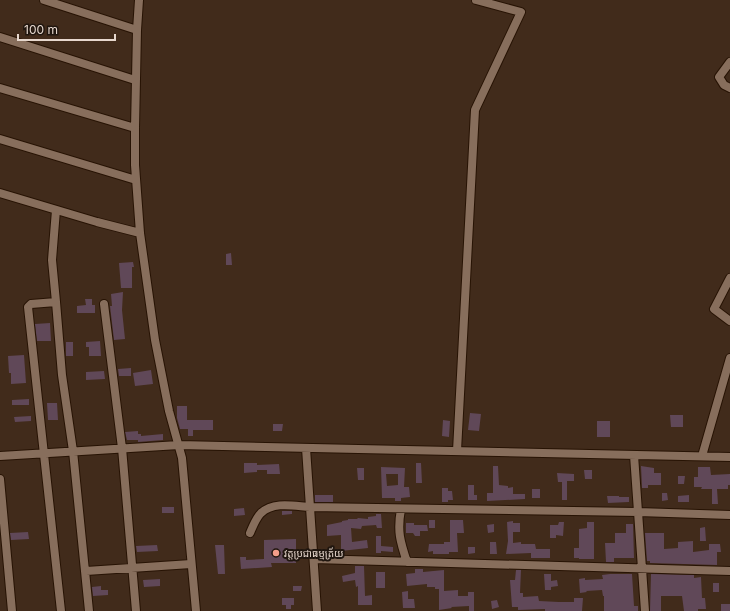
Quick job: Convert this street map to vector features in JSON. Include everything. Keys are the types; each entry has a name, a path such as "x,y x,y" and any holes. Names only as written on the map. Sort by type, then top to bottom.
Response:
{"street":[{"path":"44,0 136,30"},
{"path":"139,0 136,30 135,128 136,180 140,233 155,340 169,411 182,458 196,611"},
{"path":"457,450 475,110 521,12 476,0"},
{"path":"0,37 135,80"},
{"path":"730,62 720,77 724,85 730,88"},
{"path":"0,88 135,128"},
{"path":"0,139 136,180"},
{"path":"0,193 140,233"},
{"path":"56,210 52,260 62,375 73,452 89,611"},
{"path":"730,278 714,309 730,321"},
{"path":"56,302 31,304 28,307 61,611"},
{"path":"104,304 122,448 136,611"},
{"path":"702,456 730,358"},
{"path":"0,456 179,444 730,457"},
{"path":"306,448 317,611"},
{"path":"634,455 645,611"},
{"path":"0,479 12,611"},
{"path":"250,533 262,512 274,505 401,509 638,512 730,515"},
{"path":"401,509 399,521 400,538 407,562"},
{"path":"314,559 730,571"},
{"path":"86,571 191,564"}],"building":[{"path":"231,253 232,265 226,265 226,254"},
{"path":"133,262 132,288 121,288 119,263"},
{"path":"123,292 122,310 125,339 114,340 110,306 112,306 111,294"},
{"path":"85,299 92,299 92,305 95,305 95,313 77,313 77,306 86,305"},
{"path":"50,323 51,341 37,341 35,324"},
{"path":"100,341 101,356 89,356 89,347 86,347 86,342"},
{"path":"66,342 73,342 73,356 66,356"},
{"path":"24,355 26,383 11,384 8,356"},
{"path":"131,368 131,376 119,376 118,369"},
{"path":"151,370 153,384 135,386 133,373"},
{"path":"104,371 105,379 86,380 86,372"},
{"path":"29,399 29,405 12,405 12,400"},
{"path":"47,403 57,403 58,420 48,420"},
{"path":"177,406 187,406 187,420 213,420 213,430 193,430 193,436 188,436 188,429 180,429 177,418"},
{"path":"470,413 481,414 479,431 468,430"},
{"path":"670,415 683,415 683,427 671,427"},
{"path":"31,416 31,421 15,422 14,417"},
{"path":"443,420 450,421 449,437 442,436"},
{"path":"597,421 610,421 610,437 597,437"},
{"path":"273,424 283,424 282,431 273,431"},
{"path":"138,431 138,434 141,434 141,436 163,434 163,440 138,442 138,440 127,440 125,432"},
{"path":"244,463 257,463 257,465 279,464 280,474 267,474 267,470 257,470 257,472 244,473"},
{"path":"416,463 421,463 422,483 416,483"},
{"path":"493,466 498,466 499,485 508,486 508,488 513,487 513,494 525,494 525,499 487,501 487,493 493,493"},
{"path":"641,466 654,468 654,473 661,473 661,485 648,485 648,488 642,488"},
{"path":"381,467 405,468 404,487 409,487 410,497 401,498 401,501 395,501 395,498 382,498","holes":["386,474 398,474 398,485 387,486"]},
{"path":"698,467 710,467 711,475 730,474 730,485 728,485 728,489 717,489 718,504 712,504 712,489 701,489 702,487 694,487 694,477 698,477"},
{"path":"357,468 364,468 364,480 358,480"},
{"path":"584,470 592,470 592,479 585,479"},
{"path":"557,473 574,474 574,481 567,481 567,500 562,500 562,482 558,482"},
{"path":"678,476 685,476 684,484 678,484"},
{"path":"468,485 474,485 474,495 477,495 477,500 468,500"},
{"path":"442,488 448,488 448,491 452,491 453,500 442,502"},
{"path":"532,489 540,489 540,498 532,498"},
{"path":"662,493 667,493 668,500 662,501"},
{"path":"315,495 333,495 333,502 315,502"},
{"path":"689,495 689,502 678,502 678,496"},
{"path":"607,496 629,497 629,502 608,503"},
{"path":"162,507 174,507 174,513 162,513"},
{"path":"244,508 245,515 234,516 234,509"},
{"path":"282,511 292,511 292,514 282,515"},
{"path":"376,514 381,514 382,528 377,528 376,525 362,526 361,529 351,528 352,542 367,540 368,548 341,551 341,535 327,536 327,525 342,522 348,519 368,519 368,517 376,516"},
{"path":"429,520 435,520 435,528 429,528"},
{"path":"450,520 463,520 464,533 457,533 458,552 449,552 449,554 433,554 433,551 428,552 429,544 444,544 444,542 450,542"},
{"path":"513,521 513,523 520,523 520,532 513,532 513,543 521,542 521,544 535,544 536,549 550,549 550,558 531,558 531,553 506,554 508,541 507,522"},
{"path":"559,522 564,522 563,536 556,535 556,538 550,538 550,525 558,525"},
{"path":"587,522 594,522 594,559 574,558 574,548 579,548 579,529 587,528"},
{"path":"406,523 414,523 414,525 427,525 428,531 420,531 420,536 415,536 413,533 406,533"},
{"path":"494,524 494,532 488,533 487,525"},
{"path":"626,524 633,524 634,558 614,558 614,562 606,562 605,543 615,543 615,533 626,533"},
{"path":"705,527 706,541 700,541 700,528"},
{"path":"28,532 29,539 11,540 10,533"},
{"path":"645,533 664,533 664,549 678,548 678,542 693,541 693,552 709,550 709,544 720,544 721,552 717,552 717,565 650,563 650,561 647,561"},
{"path":"376,536 381,536 381,546 393,547 393,552 381,551 381,553 376,553"},
{"path":"296,539 296,563 271,563 272,567 241,569 240,557 246,557 246,560 264,559 264,540"},
{"path":"490,542 496,542 497,554 490,554"},
{"path":"157,545 158,551 137,552 136,546"},
{"path":"215,545 224,545 225,574 218,574"},
{"path":"468,547 475,547 475,553 468,554"},
{"path":"355,566 364,566 365,596 372,595 372,605 358,605 358,586 356,587 355,580 343,582 342,576 355,573"},
{"path":"415,569 423,569 423,572 444,570 444,591 458,590 458,596 468,596 468,592 474,592 474,611 469,611 469,606 451,607 452,608 439,610 439,589 435,589 435,587 427,587 427,584 407,586 406,574 415,573"},
{"path":"516,570 521,570 520,593 523,593 523,597 538,596 539,601 559,602 574,602 574,598 583,598 582,611 545,611 545,609 518,610 518,607 512,607 510,580 515,580"},
{"path":"376,572 385,572 385,588 376,588"},
{"path":"544,574 551,574 551,581 557,580 558,586 551,587 551,590 545,590"},
{"path":"632,574 634,606 638,606 638,611 604,611 604,596 602,590 580,593 579,579 603,579 602,575"},
{"path":"651,574 694,575 694,578 701,577 702,598 705,598 706,609 698,609 698,611 684,611 682,596 661,596 661,611 650,611"},
{"path":"160,579 160,586 144,587 143,580"},
{"path":"713,583 719,583 719,592 713,592"},
{"path":"101,586 101,590 108,590 108,595 93,596 92,587"},
{"path":"293,586 302,586 301,591 293,591"},
{"path":"408,591 408,599 414,599 415,608 403,608 402,592"},
{"path":"282,598 294,598 294,605 291,605 291,609 286,609 286,605 282,605"},
{"path":"497,600 499,607 492,609 491,601"},
{"path":"721,604 730,604 730,611 721,611"}],"place":[{"name":"វត្តប្រជាធម្មត្រ័យ","path":"276,553"}]}
